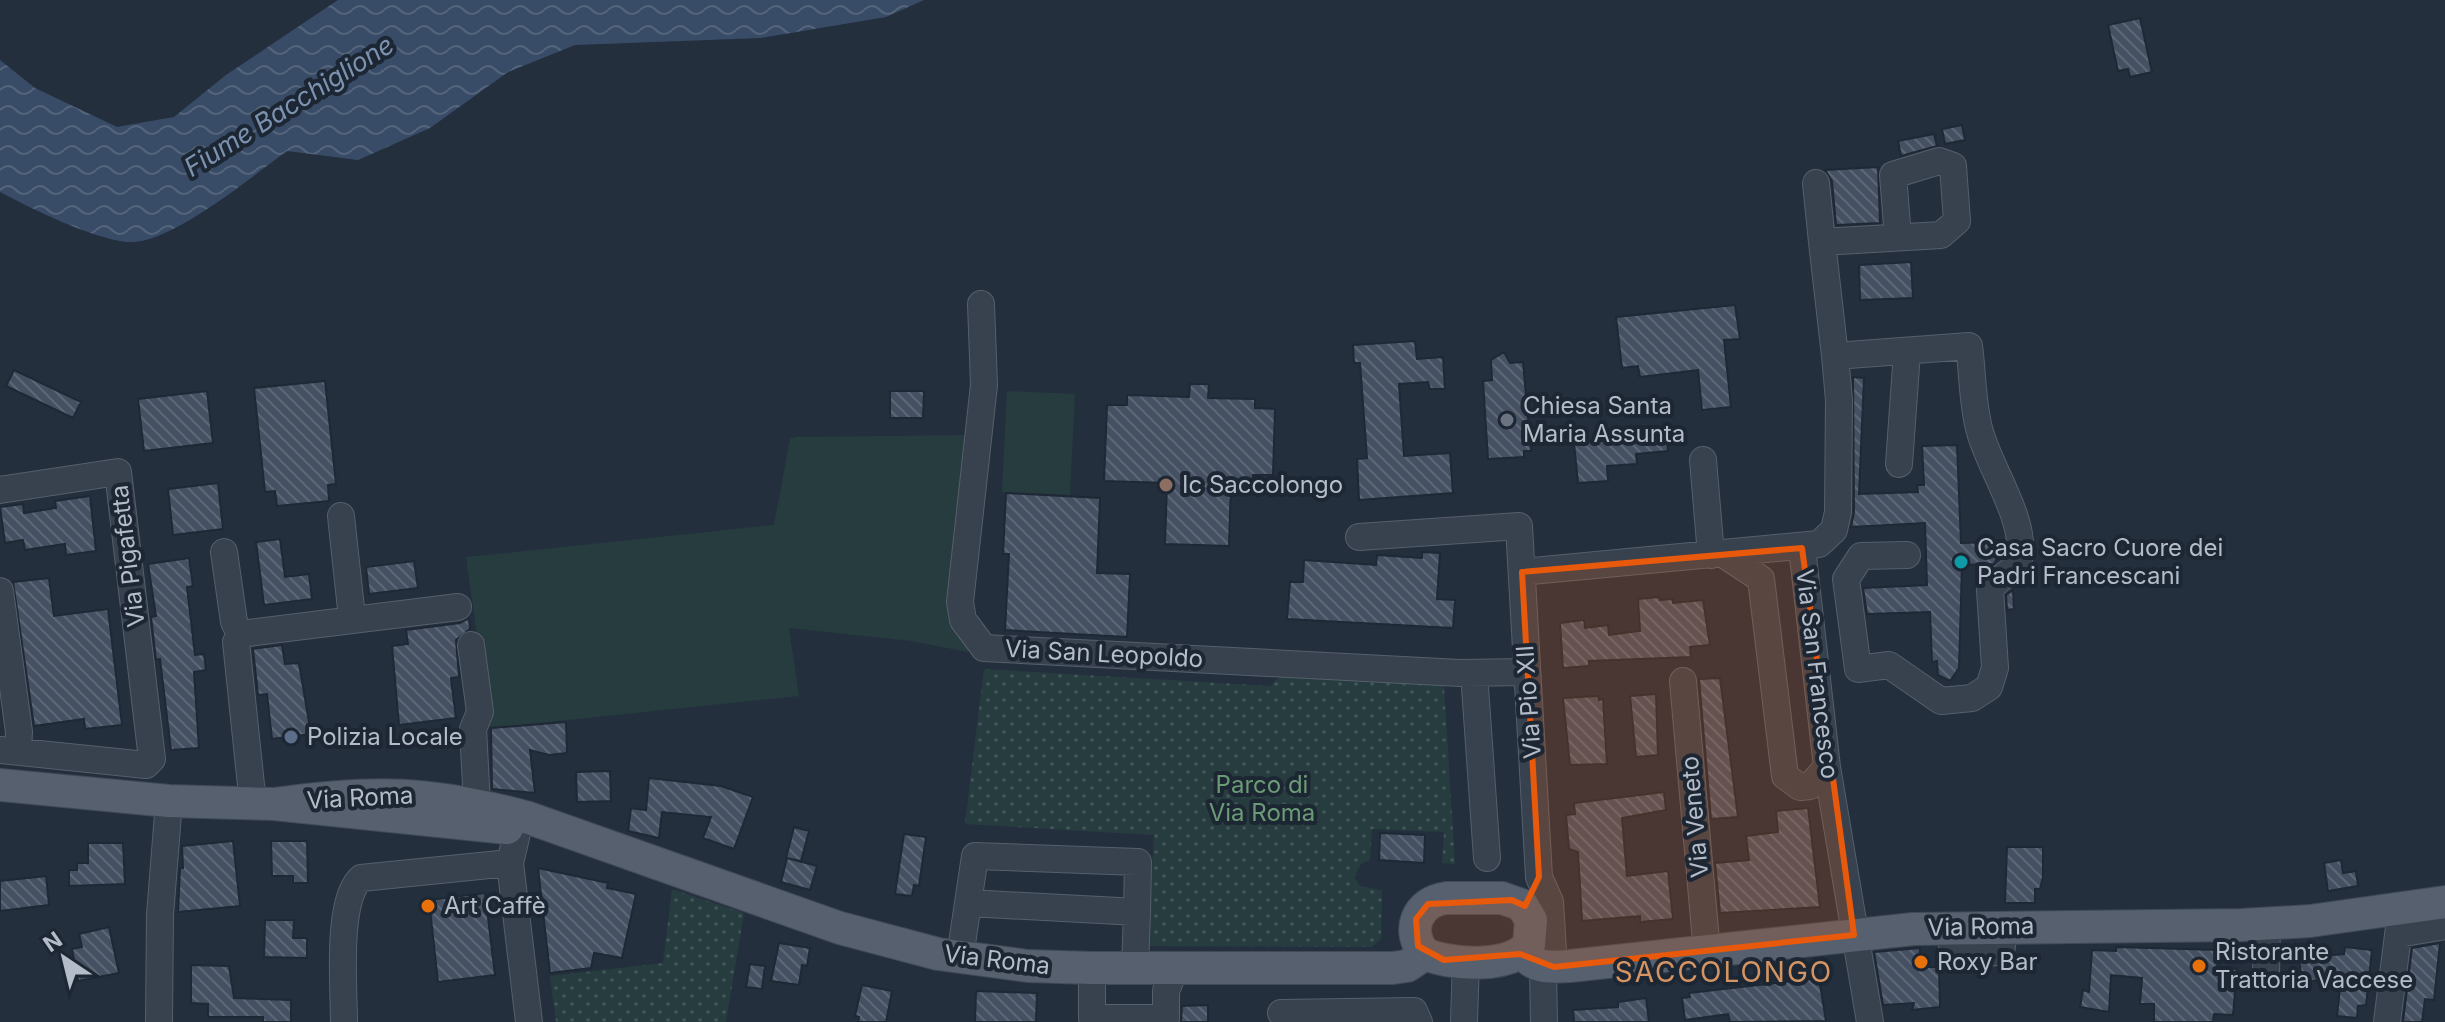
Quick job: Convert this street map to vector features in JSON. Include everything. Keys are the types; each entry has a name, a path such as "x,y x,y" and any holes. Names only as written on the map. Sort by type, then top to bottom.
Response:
{"main road":[{"name":"Via Roma","path":"0,785 90,776 169,801 209,804 263,804 396,793 477,804 584,837 840,928 960,957 1028,966 1135,969 1407,966 1425,954 1466,967 1500,960 1540,962 1707,953 1950,927 2173,927 2398,922 2445,902"},
{"name":"Via Roma","path":"263,804 584,837"},
{"path":"1425,954 1418,946 1414,928 1421,910 1428,904 1446,898 1502,898 1522,905 1540,962"}],"street":[{"path":"1816,183 1839,400 1838,512 1834,530 1827,538 1771,559 1761,579 1785,776 1800,787 1810,786 1827,767"},
{"path":"1822,242 1898,237"},
{"name":"Via San Leopoldo","path":"981,304 984,385 960,602 963,620 984,648 1467,673 1527,672"},
{"path":"1815,675 1889,665 1941,701 1972,698 1989,687 1995,668 1990,590 1995,581 2013,570 2020,556 2016,525 1979,430 1969,346 1835,356"},
{"path":"1899,464 1907,352"},
{"path":"1703,460 1717,554 1761,579"},
{"name":"Via Pigafetta","path":"0,490 118,472 152,759 146,765 90,776"},
{"path":"341,516 352,618"},
{"name":"Via Pio XII","path":"1359,537 1519,526 1539,877 1550,902 1540,962 1544,1022"},
{"name":"Via San Francesco","path":"1522,572 1792,549 1870,1022"},
{"path":"224,552 234,622 240,634"},
{"path":"1858,669 1846,579 1861,556 1907,555"},
{"path":"0,591 19,732 9,750 90,776"},
{"path":"240,634 458,607"},
{"path":"240,634 236,642 263,804"},
{"path":"471,645 480,712 473,729 477,804"},
{"path":"1467,673 1487,858"},
{"name":"Via Veneto","path":"1683,681 1707,953"},
{"path":"159,1022 160,915 169,801"},
{"path":"518,829 510,863 529,1022"},
{"path":"960,957 975,856 1138,862 1135,969"},
{"path":"344,1022 346,914 356,882 361,878 510,863"},
{"path":"1522,905 1539,877"},
{"path":"968,903 1137,912"},
{"path":"2387,1022 2398,922 2445,926"},
{"path":"2266,974 2267,924"},
{"path":"1464,1022 1466,967"},
{"path":"1092,968 1092,1018 1166,1018 1166,991 1175,969"},
{"path":"1338,968 1338,1013"},
{"path":"1281,1013 1414,1011 1419,1022"}],"highlighted area":[{"path":"1802,548 1854,935 1554,967 1520,954 1444,960 1418,946 1416,919 1428,904 1512,900 1525,906 1539,877 1522,572"}],"green space":[{"path":"1007,391 1075,394 1070,495 1002,492"},
{"path":"969,435 968,652 911,641 789,628 799,696 490,728 466,557 774,525 790,439"},
{"name":"Parco di Via Roma","path":"984,669 1270,686 1283,674 1439,682 1444,686 1455,864 1442,863 1444,832 1372,829 1370,860 1361,864 1354,877 1360,886 1382,890 1381,939 1372,947 1147,946 1154,835 965,824"},
{"path":"672,889 744,913 726,1022 556,1022 550,976 663,963"}],"water":[{"name":"Fiume Bacchiglione","path":"338,0 924,0 886,17 760,38 575,45 508,72 430,128 358,160 287,151 187,222 144,240 127,242 96,235 0,192 0,60 35,88 117,127 174,117 226,75"}],"building":[{"path":"2140,18 2152,72 2130,77 2128,69 2118,71 2108,25"},
{"path":"1962,125 1965,140 1945,144 1942,129"},
{"path":"1934,134 1937,146 1901,156 1898,141"},
{"path":"1878,167 1880,223 1836,225 1832,181 1825,170"},
{"path":"1911,262 1913,298 1860,300 1859,265"},
{"path":"1735,305 1740,339 1724,340 1731,407 1702,410 1698,370 1640,377 1638,366 1622,368 1616,317"},
{"path":"1415,341 1417,359 1443,357 1445,389 1430,389 1428,382 1399,384 1404,456 1450,453 1453,493 1359,500 1357,459 1367,458 1360,363 1354,363 1353,345"},
{"name":"Chiesa Santa Maria Assunta","path":"1504,352 1510,363 1523,362 1531,451 1524,451 1524,457 1488,459 1483,381 1492,380 1491,360"},
{"path":"14,370 81,402 73,418 6,386"},
{"name":"Casa Sacro Cuore dei Padri Francescani","path":"1853,377 1864,378 1859,494 1918,492 1917,485 1924,485 1922,446 1957,445 1961,543 1994,542 2001,551 1994,564 1962,565 1959,668 1950,681 1938,675 1937,661 1932,662 1930,612 1867,614 1863,588 1927,585 1925,523 1851,527 1854,512"},
{"path":"325,381 336,484 328,485 329,501 277,506 275,491 265,492 254,388"},
{"path":"1190,384 1209,384 1208,398 1255,399 1255,408 1275,409 1273,475 1253,475 1252,485 1231,484 1229,546 1165,544 1167,483 1104,481 1107,405 1127,405 1127,395 1189,397"},
{"path":"207,391 213,443 144,451 138,399"},
{"path":"890,391 924,391 923,418 890,418"},
{"path":"1667,436 1668,451 1636,454 1637,464 1607,466 1608,481 1578,483 1574,443"},
{"path":"218,483 223,529 173,535 168,489"},
{"path":"1006,493 1100,498 1097,573 1130,574 1127,637 1005,630 1009,554 1003,554"},
{"path":"90,496 96,551 66,555 65,544 25,550 23,540 5,543 0,507 23,504 24,513 56,508 55,501"},
{"path":"280,539 285,577 309,574 312,599 264,605 256,542"},
{"path":"1422,552 1440,553 1437,599 1455,600 1453,628 1287,619 1290,582 1303,582 1304,560 1376,565 1377,555 1422,558"},
{"path":"189,558 193,586 187,587 195,655 204,654 206,670 194,672 199,748 171,750 160,659 156,660 151,617 156,616 148,564"},
{"path":"414,561 418,588 369,594 366,567"},
{"path":"49,578 54,616 108,609 122,725 85,729 84,719 34,726 13,582"},
{"path":"2013,590 2014,609 2007,610 2006,595"},
{"path":"1659,597 1660,600 1673,599 1673,603 1703,600 1710,645 1690,647 1691,657 1589,661 1589,666 1563,668 1560,623 1584,620 1585,628 1608,625 1609,635 1640,631 1638,599"},
{"path":"469,618 470,629 456,640 459,677 451,678 456,718 399,725 392,646 408,644 406,630 460,623"},
{"path":"282,645 285,664 299,663 311,734 272,739 267,694 258,695 253,649"},
{"path":"1720,678 1738,817 1711,819 1699,679"},
{"path":"1656,694 1658,755 1636,757 1630,696"},
{"path":"1598,696 1599,700 1603,699 1607,764 1570,765 1563,698"},
{"path":"566,722 567,753 549,755 530,750 535,793 492,789 491,728"},
{"path":"610,771 611,801 577,802 576,772"},
{"path":"649,778 721,786 753,797 734,849 703,838 711,817 662,812 659,838 628,831 631,808 646,810"},
{"path":"1664,792 1666,810 1622,818 1627,876 1668,871 1673,919 1640,922 1640,916 1582,921 1578,852 1569,849 1566,815 1575,814 1574,803"},
{"path":"1808,808 1820,907 1720,913 1715,863 1749,860 1746,836 1778,832 1776,811"},
{"path":"794,827 809,831 801,861 786,858"},
{"path":"1380,833 1425,835 1424,863 1379,860"},
{"path":"904,834 926,837 919,886 914,885 912,896 895,894"},
{"path":"233,841 240,906 178,912 182,846"},
{"path":"271,841 307,841 308,883 293,883 293,876 272,876"},
{"path":"88,843 123,843 125,884 69,886 69,870 77,870 77,863 88,863"},
{"path":"2007,847 2043,847 2043,877 2040,889 2035,889 2035,903 2005,903"},
{"path":"787,858 817,866 810,890 781,882"},
{"path":"2341,860 2343,873 2356,871 2358,886 2328,891 2324,863"},
{"path":"538,868 608,883 607,888 636,894 622,958 594,953 591,968 550,973"},
{"path":"46,876 49,905 0,911 0,881"},
{"path":"485,893 495,975 438,982 429,900"},
{"path":"265,920 294,920 293,938 307,938 307,958 264,957"},
{"path":"109,927 119,973 78,981 72,949 82,947 79,934"},
{"path":"779,943 810,948 807,966 802,965 799,985 771,981"},
{"path":"2440,943 2434,1000 2425,999 2422,1022 2403,1022 2412,948"},
{"path":"2116,947 2219,950 2217,967 2237,969 2233,1015 2214,1014 2213,1022 2154,1022 2154,1004 2140,1004 2142,978 2111,975 2109,1012 2080,1007 2083,990 2089,992 2092,950 2116,951"},
{"path":"2345,947 2372,950 2366,1005 2358,1006 2357,1018 2337,1016 2341,978 2302,982 2299,958 2344,954"},
{"path":"1920,948 1919,967 1939,967 1940,1007 1912,1010 1914,1003 1883,1005 1874,952"},
{"path":"750,964 765,966 762,989 746,987"},
{"path":"191,965 229,966 234,998 291,1000 291,1022 263,1022 263,1017 208,1017 208,1004 191,1003"},
{"path":"1819,978 1826,1021 1730,1022 1728,1014 1685,1020 1682,998 1690,997 1689,993"},
{"path":"862,985 892,991 886,1022 858,1022 859,1017 855,1016"},
{"path":"976,991 1037,993 1036,1022 975,1022"},
{"path":"1646,998 1649,1022 1574,1022 1573,1010 1618,1007 1618,1002"},
{"path":"1208,1005 1208,1022 1181,1022 1182,1006"}],"place":[{"name":"Chiesa Santa Maria Assunta","path":"1507,420"},
{"name":"Ic Saccolongo","path":"1166,485"},
{"name":"Casa Sacro Cuore dei Padri Francescani","path":"1961,562"},
{"name":"Polizia Locale","path":"291,737"},
{"name":"Art Caffè","path":"428,906"},
{"name":"Roxy Bar","path":"1921,962"},
{"name":"Ristorante Trattoria Vaccese","path":"2199,966"}],"district":[{"name":"SACCOLONGO","path":"1724,972"}]}
